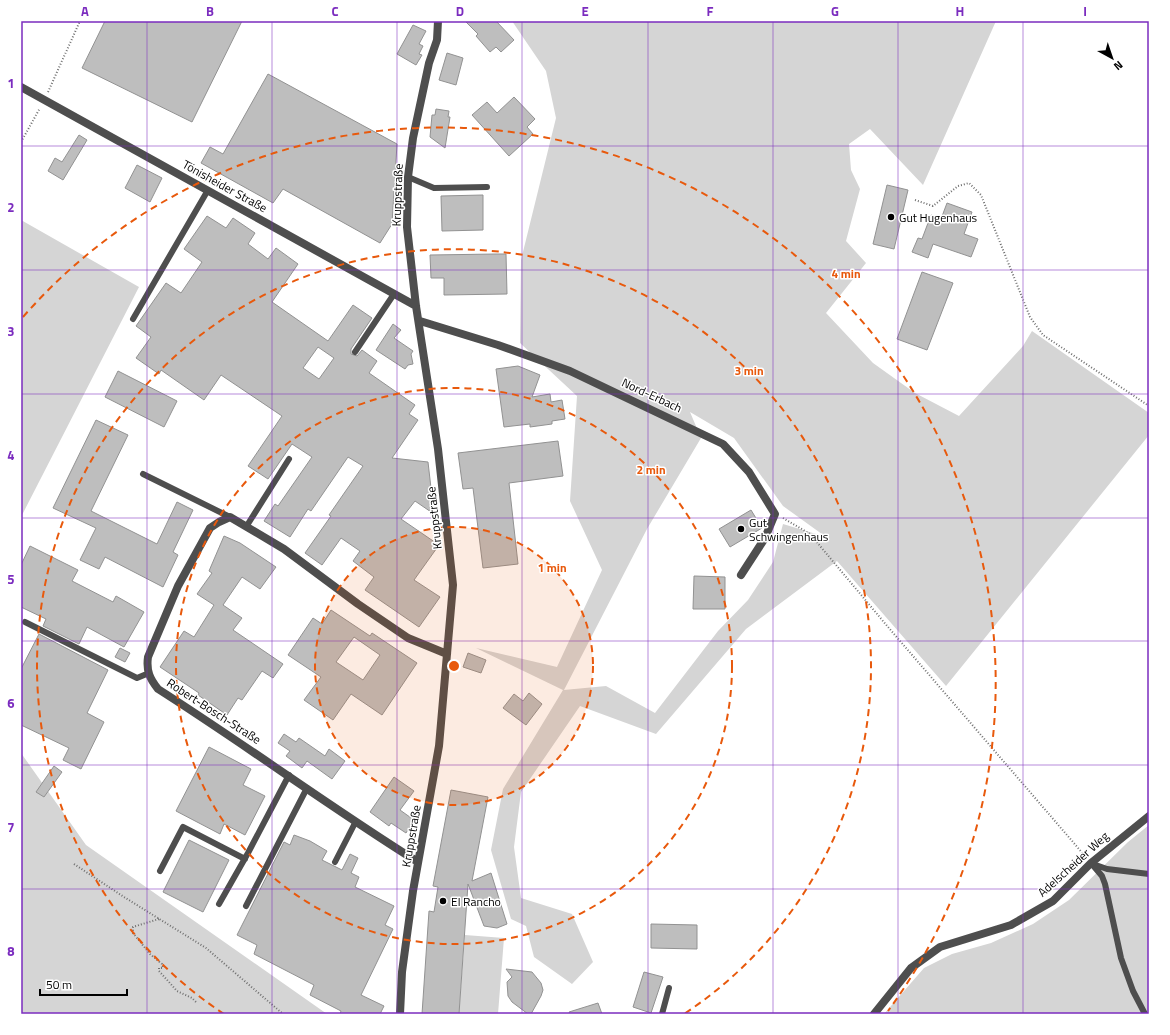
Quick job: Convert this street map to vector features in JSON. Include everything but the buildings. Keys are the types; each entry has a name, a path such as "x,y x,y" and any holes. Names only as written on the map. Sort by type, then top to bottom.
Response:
{"street":[{"name":"Kruppstraße","path":"400,1014 406,944 418,862 439,746 451,612 452,569 438,449 420,321 416,306 407,228 408,177 414,130 429,63 437,40 438,21"},
{"name":"Tönisheider Straße","path":"21,87 416,306"},
{"name":"Nord-Erbach","path":"420,321 498,345 570,371 687,425 723,444 749,472 775,514"},
{"path":"741,575 765,538 775,514"},
{"path":"149,673 147,666 148,657 178,586 210,528 230,517 284,549 358,604 408,638 447,654"},
{"name":"Robert-Bosch-Straße","path":"149,673 150,679 158,689 289,775 355,823 418,862"},
{"name":"Adelscheider Weg","path":"874,1014 910,968 940,947 1011,925 1054,901 1091,863 1149,816"}],"lane":[{"path":"408,177 434,188 487,187"},
{"path":"133,319 208,190"},
{"path":"355,352 394,294"},
{"path":"246,527 289,459"},
{"path":"143,474 230,517"},
{"path":"25,622 137,678 149,673"},
{"path":"219,904 289,775"},
{"path":"246,906 307,788"},
{"path":"335,862 355,823"},
{"path":"160,871 183,827 245,858"},
{"path":"1091,863 1107,869 1149,874"},
{"path":"1091,863 1102,876 1105,884 1121,958 1133,991 1145,1014"},
{"path":"662,1014 669,988"}],"path":[{"path":"21,142 44,100 80,21"},
{"path":"915,200 933,206 958,186 969,183 981,194 1030,317 1043,335 1149,406"},
{"path":"775,514 810,534 888,628 1091,863"},
{"path":"74,864 206,948 283,1014"},
{"path":"159,919 133,927 132,933 150,954 162,964 163,968 159,968 159,971 177,991 192,998 196,1002"}],"shaded area":[{"path":"512,21 996,21 923,185 870,129 849,144 851,170 860,189 846,241 866,263 826,313 873,363 915,393 959,416 1023,346 1032,331 1149,413 1149,435 946,686 837,561 746,629 656,734 580,706 521,792 514,847 521,898 572,914 593,962 572,984 534,957 526,926 511,919 491,850 503,789 563,690 476,648 557,667 602,570 570,501 577,396 520,343 521,260 556,118 546,71","holes":["690,412 734,438 783,506 826,537 783,524 773,562 748,600 718,631 655,713 606,686 564,690 647,529 701,438"]},
{"path":"21,220 139,287 21,517"},
{"path":"21,753 86,845 327,1014 21,1014"},
{"path":"1149,825 1149,1014 884,1014 924,968 952,954 991,943 1033,924 1069,900 1128,842"},
{"path":"465,935 504,938 498,1014 459,1014"}],"place":[{"name":"Gut Hugenhaus","path":"891,217"},
{"name":"Gut Schwingenhaus","path":"741,529"},
{"name":"El Rancho","path":"443,901"}]}
